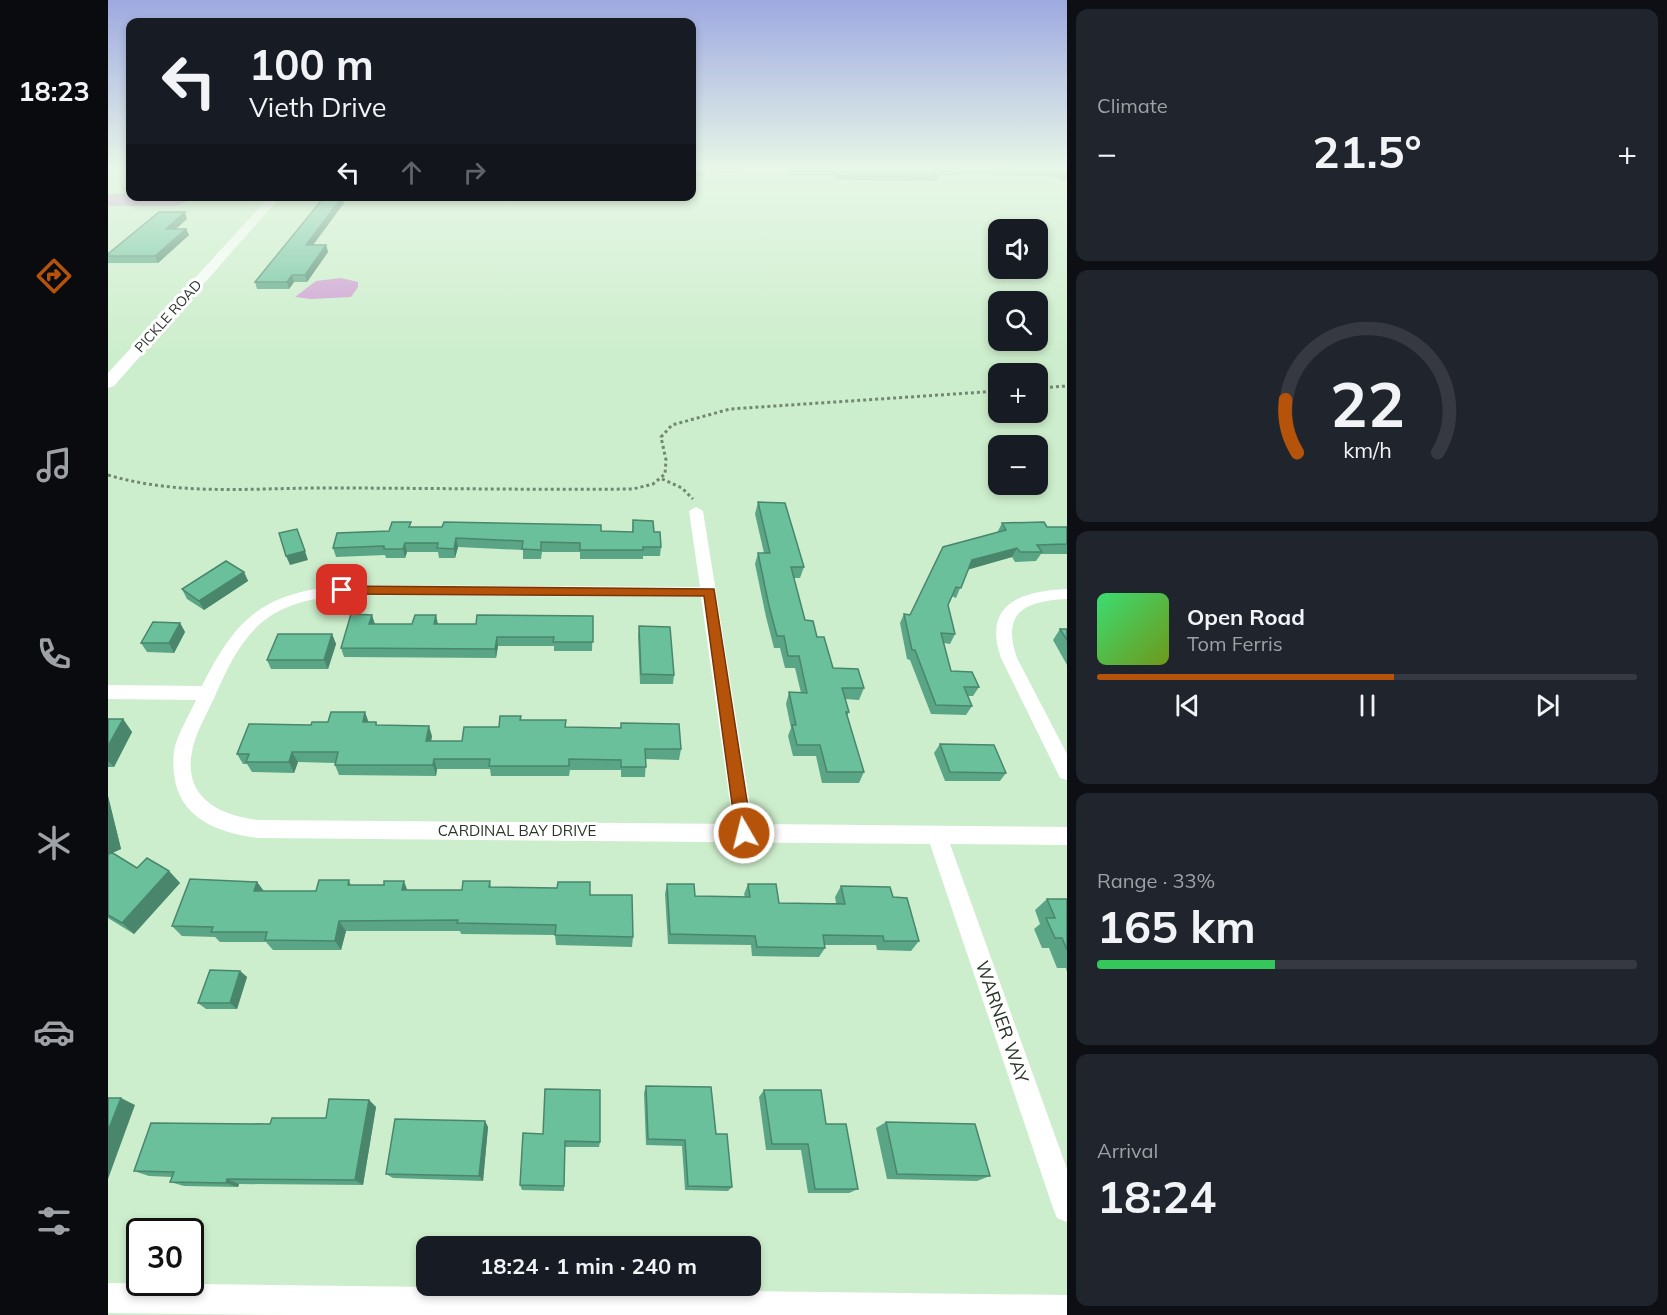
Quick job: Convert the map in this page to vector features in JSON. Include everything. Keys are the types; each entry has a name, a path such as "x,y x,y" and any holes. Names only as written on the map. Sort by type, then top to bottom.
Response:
{"street":[{"name":"PICKLE ROAD","path":"108,383 246,229"},
{"path":"696,511 744,833"},
{"name":"CARDINAL BAY DRIVE","path":"709,592 342,590 315,592 269,609 243,630 226,654 184,747 182,779 189,796 201,811 219,822 240,828 1067,836"},
{"path":"1067,594 1039,596 1019,603 1007,615 1002,632 1005,650 1067,772"},
{"path":"108,692 208,693"},
{"name":"WARNER WAY","path":"937,835 1067,1208"},
{"path":"108,1298 1067,1310"}],"path":[{"path":"1048,387 1067,386"},
{"path":"108,475 144,487 190,491 274,488 633,489 649,486 662,479 667,469 661,441 663,433 678,423 723,410 988,392"},
{"path":"662,479 677,485 690,495 696,511"}],"shaded area":[{"path":"341,278 358,282 358,287 351,297 311,299 295,297 316,281"}],"building":[{"path":"138,229 186,229 155,256 108,256"},
{"path":"298,229 318,229 306,245 326,245 305,275 292,275 287,282 255,282"},
{"path":"758,502 785,503 804,567 791,567 805,620 813,621 817,637 824,637 833,668 858,669 864,688 842,688 849,712 846,712 864,772 827,772 820,745 797,745 792,725 796,725 789,692 807,693 799,656 788,656 784,636 777,636 769,606 758,553 770,553"},
{"path":"633,520 653,521 654,532 660,532 661,547 643,547 643,550 580,550 580,543 541,542 541,550 522,549 523,541 456,538 454,549 437,548 438,543 405,543 403,549 384,549 384,546 333,548 337,533 389,531 392,522 411,522 409,527 442,527 444,522 601,525 601,531 633,532"},
{"path":"1044,522 1047,527 1067,527 1067,544 1037,545 1042,552 1020,552 1017,548 972,560 961,588 956,587 948,605 955,634 941,633 951,671 972,672 979,687 964,687 972,706 936,705 915,650 912,650 904,614 910,615 943,547 1006,530 1002,523"},
{"path":"297,529 305,551 286,556 279,533"},
{"path":"226,561 244,572 199,601 182,589"},
{"path":"351,614 372,615 369,624 412,624 415,615 436,615 434,624 476,624 477,615 593,616 593,642 553,642 554,637 497,637 495,649 341,648"},
{"path":"153,622 180,623 169,643 141,643"},
{"path":"639,626 670,627 674,675 641,674"},
{"path":"1060,629 1067,629 1067,640"},
{"path":"278,634 332,634 324,660 267,660"},
{"path":"331,712 365,712 363,722 376,722 376,725 429,726 426,741 462,741 464,727 499,727 500,716 521,716 520,720 566,720 565,727 621,728 621,723 679,724 681,749 645,749 646,767 621,767 621,760 569,759 569,766 489,766 490,759 434,759 433,765 335,765 338,752 292,752 289,762 246,762 249,754 237,754 249,724 311,725 312,722 328,722"},
{"path":"108,719 123,719 108,746"},
{"path":"940,744 994,745 1006,773 950,772"},
{"path":"111,852 137,868 147,858 169,871 122,923 108,915 108,855"},
{"path":"190,879 257,882 254,891 316,891 319,880 349,880 348,885 384,885 384,881 404,881 402,890 462,890 463,881 490,881 489,887 557,888 558,882 590,882 590,895 632,895 633,937 555,935 556,925 457,923 458,920 339,921 335,941 265,940 267,932 211,932 213,927 172,926"},
{"path":"667,884 694,884 695,896 750,897 748,884 776,884 779,903 845,904 841,886 890,887 893,897 907,898 919,941 884,941 883,936 823,935 825,948 757,947 755,936 670,934"},
{"path":"1047,899 1067,899 1067,950 1062,938 1055,938 1046,918 1055,918"},
{"path":"210,970 240,971 230,1003 198,1003"},
{"path":"646,1086 711,1087 716,1134 727,1134 732,1187 688,1186 685,1140 648,1139"},
{"path":"545,1089 600,1090 600,1142 565,1141 564,1186 520,1185 523,1133 543,1134"},
{"path":"764,1090 821,1090 826,1124 846,1124 858,1189 815,1189 808,1144 772,1144"},
{"path":"108,1098 121,1098 108,1131"},
{"path":"329,1099 369,1100 355,1180 227,1179 226,1183 170,1182 174,1172 134,1171 151,1123 270,1124 272,1118 326,1118"},
{"path":"395,1119 485,1121 479,1176 386,1174"},
{"path":"886,1122 975,1124 990,1176 897,1174"}],"route":[{"path":"342,590 709,592 744,833"}]}
